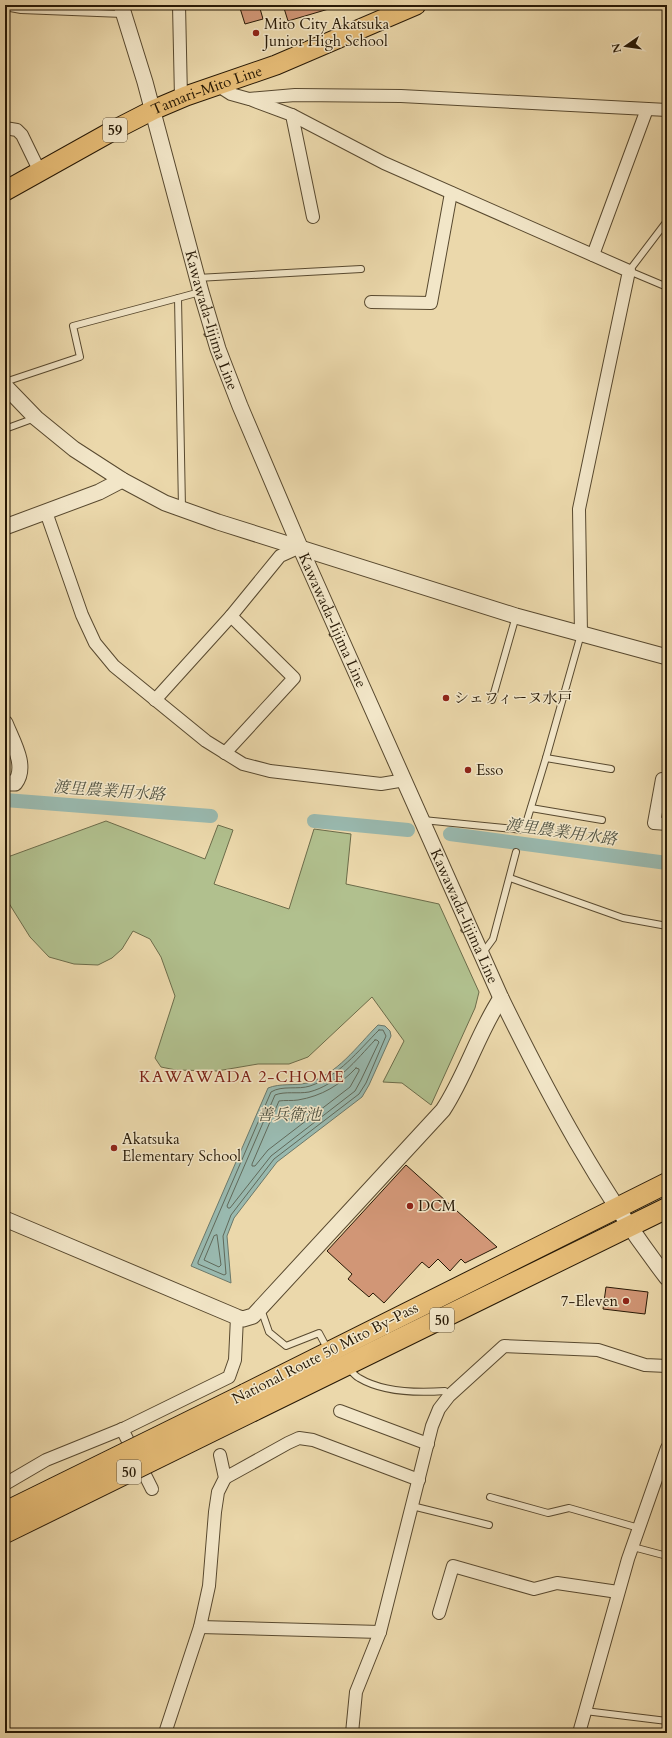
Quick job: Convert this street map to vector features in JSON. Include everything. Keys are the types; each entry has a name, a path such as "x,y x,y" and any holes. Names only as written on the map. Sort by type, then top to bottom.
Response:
{"highway":[{"name":"National Route 50 Mito By-Pass","path":"5,1533 249,1402 329,1351 667,1183"},
{"name":"National Route 50 Mito By-Pass","path":"5,1512 249,1402 346,1366 667,1208"}],"main road":[{"name":"Tamari-Mito Line","path":"5,191 153,110 181,98 283,62 416,5"}],"street":[{"path":"179,5 181,98"},
{"name":"Kawawada-Iijima Line","path":"123,9 153,110 197,278 218,349 240,406 300,547 423,820 501,998 562,1119 616,1208 667,1278"},
{"path":"217,85 231,94 292,115 384,163 629,270 579,509 581,634"},
{"path":"249,99 295,95 401,96 667,110"},
{"path":"593,255 647,109"},
{"path":"292,115 313,217"},
{"path":"5,128 16,130 22,135 40,172"},
{"path":"371,302 431,304 451,193"},
{"path":"5,386 36,418 74,449 122,480 165,503 182,510 516,616 667,657"},
{"path":"5,527 99,492 122,480"},
{"path":"46,512 82,615 95,643 114,666 206,741 243,764 270,771 381,784 405,780"},
{"path":"156,700 230,616 280,556 300,547"},
{"path":"225,754 294,678 230,616"},
{"path":"5,723 19,759 20,772 15,783 5,783"},
{"path":"662,779 654,823 667,824"},
{"path":"5,1219 237,1317 243,1319 253,1316 443,1110 452,1096 493,1011 501,998"},
{"path":"5,1484 46,1460 122,1429 229,1378 235,1360 237,1317"},
{"path":"352,1733 356,1692 380,1632 420,1480 432,1426 439,1409 449,1396 504,1346 598,1350 644,1365 667,1366"},
{"path":"340,1411 428,1444"},
{"path":"122,1429 152,1489"},
{"path":"224,1478 299,1438 313,1440 420,1480"},
{"path":"579,1733 618,1592 667,1448"},
{"path":"165,1733 200,1628 209,1586 216,1505 218,1492 224,1478 220,1455"},
{"path":"439,1613 453,1566 534,1589 557,1583 618,1592"},
{"path":"200,1628 380,1632"}],"lane":[{"path":"5,7 21,10 123,9"},
{"path":"667,221 629,270 667,287"},
{"path":"197,278 361,269"},
{"path":"5,382 80,357 73,326 201,292"},
{"path":"178,298 182,510"},
{"path":"5,429 36,418"},
{"path":"492,700 516,616"},
{"path":"423,820 524,830 532,808 581,634"},
{"path":"546,758 611,769"},
{"path":"532,808 602,820"},
{"path":"482,955 492,939 516,852"},
{"path":"510,878 624,918 667,926"},
{"path":"261,1308 269,1332 286,1346 319,1333 329,1351"},
{"path":"346,1366 358,1378 374,1384 403,1391 420,1393 445,1391 449,1396"},
{"path":"490,1497 548,1513 569,1508 639,1528"},
{"path":"412,1506 489,1525"},
{"path":"633,1547 667,1556"},
{"path":"585,1711 667,1721"}],"green space":[{"path":"106,821 205,859 218,825 233,830 214,884 289,909 314,829 351,834 346,884 439,904 479,992 475,1008 431,1105 402,1083 383,1082 404,1041 372,997 308,1057 289,1064 258,1064 217,1071 176,1070 161,1067 155,1058 175,996 161,957 150,939 133,931 122,949 112,958 98,965 74,964 49,957 30,937 5,897 5,858"}],"water":[{"name":"善兵衛池","path":"378,1025 385,1026 390,1031 391,1036 362,1097 277,1162 234,1218 227,1236 231,1283 191,1266 268,1088 273,1086 307,1083 328,1074 346,1059"}],"building":[{"path":"239,5 259,5 263,19 245,24"},
{"path":"283,5 331,5 332,8 288,21"},
{"name":"DCM","path":"406,1165 497,1247 465,1263 461,1259 450,1271 438,1259 429,1268 422,1262 384,1303 373,1293 369,1297 348,1279 352,1274 327,1251"},
{"name":"7-Eleven","path":"606,1287 648,1292 645,1314 603,1309"}],"waterway":[{"name":"渡里農業用水路","path":"5,800 211,816"},
{"name":"渡里農業用水路","path":"314,821 408,830"},
{"name":"渡里農業用水路","path":"450,834 667,863"}],"place":[{"name":"Mito City Akatsuka Junior High School","path":"256,33"},
{"name":"シェフィーヌ水戸","path":"446,698"},
{"name":"Esso","path":"468,770"},
{"name":"Akatsuka Elementary School","path":"114,1148"},
{"name":"DCM","path":"410,1206"},
{"name":"7-Eleven","path":"626,1301"}],"district":[{"name":"KAWAWADA 2-CHOME","path":"242,1077"}]}
